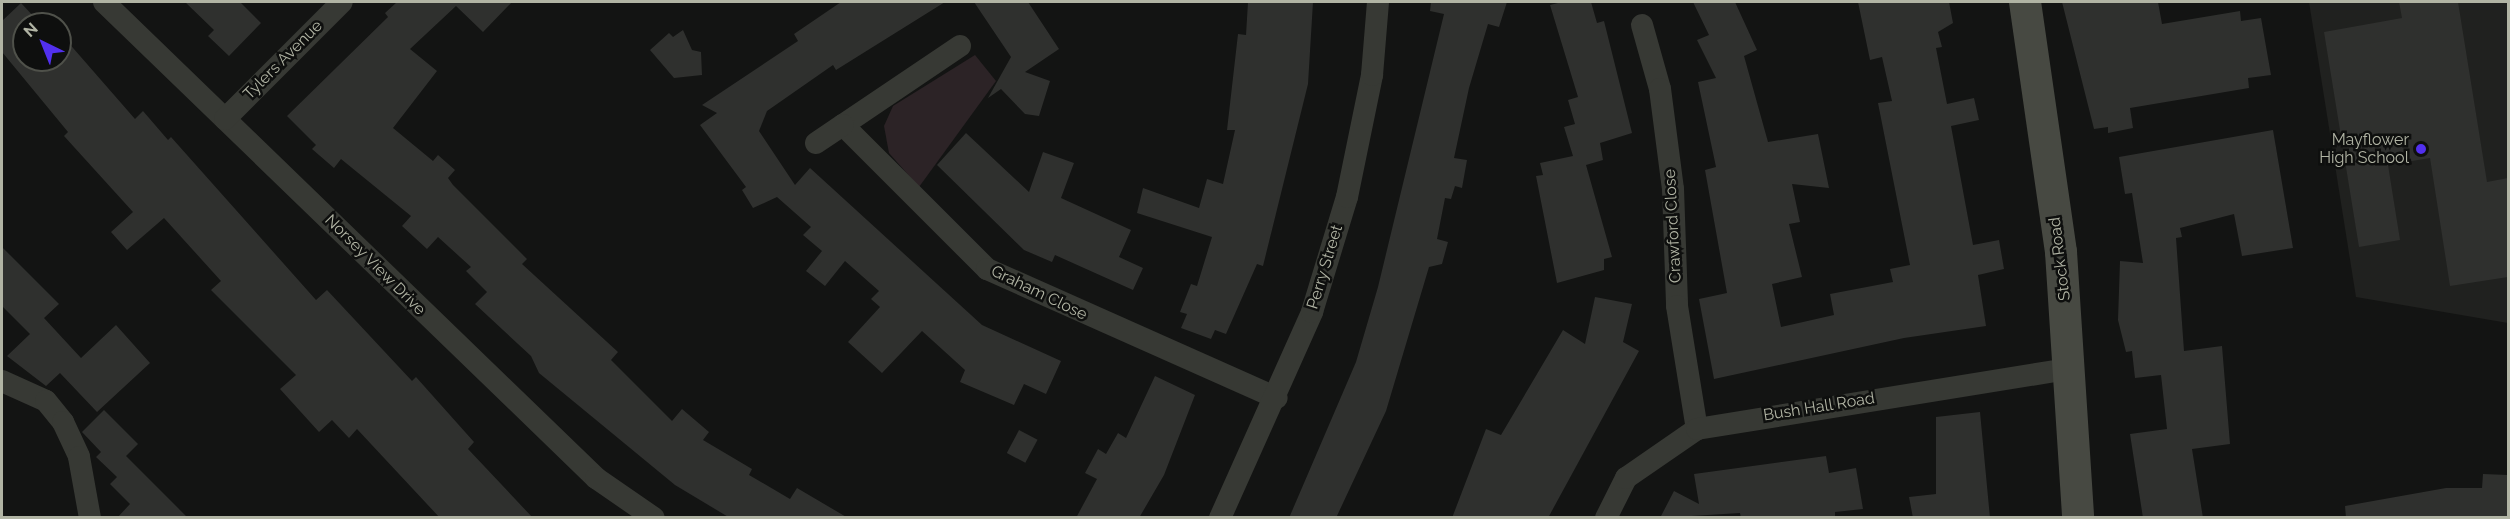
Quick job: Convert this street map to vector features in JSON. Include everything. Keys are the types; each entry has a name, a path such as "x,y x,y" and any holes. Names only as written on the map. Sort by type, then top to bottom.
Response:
{"main road":[{"name":"Stock Road","path":"2025,2 2072,368 2078,518"}],"street":[{"name":"Norsey View Drive","path":"104,2 596,478 654,518"},
{"name":"Tylers Avenue","path":"225,119 342,2"},
{"name":"Perry Street","path":"1220,518 1277,398 1312,312 1347,196 1372,75 1378,2"},
{"name":"Crawford Close","path":"1642,25 1660,89 1673,189 1677,306 1697,429"},
{"path":"816,143 960,46"},
{"name":"Graham Close","path":"843,125 987,269 1277,398"},
{"name":"Bush Hall Road","path":"1606,518 1626,478 1697,429 2072,368"},
{"path":"2,381 46,401 63,422 79,457 90,518"}],"shaded area":[{"name":"Mayflower High School","path":"2309,2 2508,2 2508,323 2356,297"},
{"path":"975,55 996,81 919,187 889,153 884,126 893,106"}],"building":[{"path":"185,2 240,2 261,23 229,56 208,36 214,30"},
{"path":"397,2 512,2 483,32 456,6 410,49 437,71 393,128 433,161 438,155 455,170 448,178 453,185 527,259 522,264 618,352 611,360 672,421 682,409 709,432 703,440 752,469 749,475 790,499 797,488 848,518 730,518 675,485 539,373 531,356 475,304 487,292 466,271 471,267 438,237 427,249 402,226 411,216 341,159 334,168 312,149 316,145 287,116 388,17 385,13"},
{"path":"841,2 945,2 836,70 833,65 767,111 759,131 795,185 810,168 982,325 1061,361 1046,394 1024,384 1014,405 960,382 965,370 922,331 882,373 848,342 880,307 871,299 879,291 845,261 825,286 806,271 822,251 803,235 811,227 777,197 753,208 742,190 746,187 700,125 717,113 702,105 798,41 794,34"},
{"path":"974,2 1028,2 1059,49 1025,72 1050,81 1039,116 1025,114 1001,89 988,98 1011,57"},
{"path":"1248,2 1313,2 1308,84 1263,266 1257,264 1226,334 1215,330 1211,339 1181,328 1187,314 1180,312 1191,284 1197,286 1212,237 1137,213 1143,188 1199,208 1207,179 1223,184 1235,130 1227,130 1238,34 1246,35"},
{"path":"1431,2 1507,2 1499,27 1488,24 1469,88 1454,158 1467,160 1462,188 1455,186 1451,199 1445,198 1437,239 1448,242 1442,264 1429,267 1386,411 1336,518 1289,518 1356,362 1378,287 1444,14 1430,11"},
{"path":"1562,2 1591,2 1597,23 1604,21 1632,133 1600,143 1603,160 1586,165 1612,257 1604,259 1604,270 1557,283 1536,176 1543,175 1540,163 1573,156 1564,127 1575,124 1568,100 1578,97 1550,5"},
{"path":"1693,2 1735,2 1757,50 1744,56 1768,142 1818,134 1829,188 1792,184 1800,222 1789,224 1802,277 1772,284 1781,327 1834,315 1830,294 1893,282 1890,269 1910,265 1878,103 1892,101 1882,57 1870,60 1858,2 1949,2 1953,23 1938,32 1942,47 1936,48 1947,104 1974,98 1979,120 1951,126 1973,245 1999,240 2004,269 1978,275 1986,326 1904,338 1714,379 1699,299 1727,293 1705,170 1716,167 1698,82 1716,78 1697,40 1709,35"},
{"path":"2062,2 2158,2 2162,24 2240,11 2241,21 2261,18 2271,75 2248,78 2249,88 2130,108 2133,128 2108,133 2108,127 2094,129"},
{"path":"2399,2 2458,2 2487,182 2508,178 2508,277 2450,286 2430,158 2388,165 2400,240 2359,247 2324,32 2402,18"},
{"path":"21,3 29,12 12,12 12,64 2,52 2,21"},
{"path":"683,30 692,50 701,52 702,75 674,78 650,50 669,33 673,37"},
{"path":"72,47 135,119 143,111 168,140 171,137 316,300 327,290 412,381 416,377 474,442 468,449 533,518 440,518 357,429 349,438 332,420 319,432 280,389 296,375 211,290 221,281 164,218 127,250 111,232 133,212 64,136 68,132 18,72 72,72"},
{"path":"2273,130 2293,248 2242,256 2234,214 2180,228 2182,237 2176,238 2184,351 2222,346 2230,444 2192,449 2203,518 2143,518 2130,434 2167,429 2161,375 2135,378 2132,351 2126,352 2118,320 2120,261 2143,263 2132,193 2125,194 2119,157"},
{"path":"966,133 1029,192 1043,152 1074,163 1061,198 1131,230 1119,257 1143,268 1133,290 1055,255 1052,262 1024,250 937,165"},
{"path":"2,247 59,304 44,318 81,358 116,325 150,363 97,412 60,373 46,386 7,356 30,334 2,306"},
{"path":"1595,297 1632,304 1623,342 1639,351 1548,518 1452,518 1486,429 1501,435 1563,330 1585,344"},
{"path":"1155,376 1195,395 1164,475 1139,518 1076,518 1097,479 1085,473 1098,449 1106,454 1118,433 1126,438"},
{"path":"104,410 138,444 126,456 188,518 117,518 130,504 110,484 117,477 96,457 101,452 82,432"},
{"path":"1980,412 1990,518 1913,518 1909,497 1936,494 1936,417"},
{"path":"1019,430 1038,440 1025,463 1007,453"},
{"path":"1826,456 1829,473 1856,468 1863,509 1835,512 1835,518 1741,518 1740,513 1660,518 1674,491 1699,504 1694,474"},
{"path":"2483,474 2508,475 2508,518 2346,518 2345,506 2446,488 2482,488"}],"place":[{"name":"Mayflower High School","path":"2421,149"}]}
